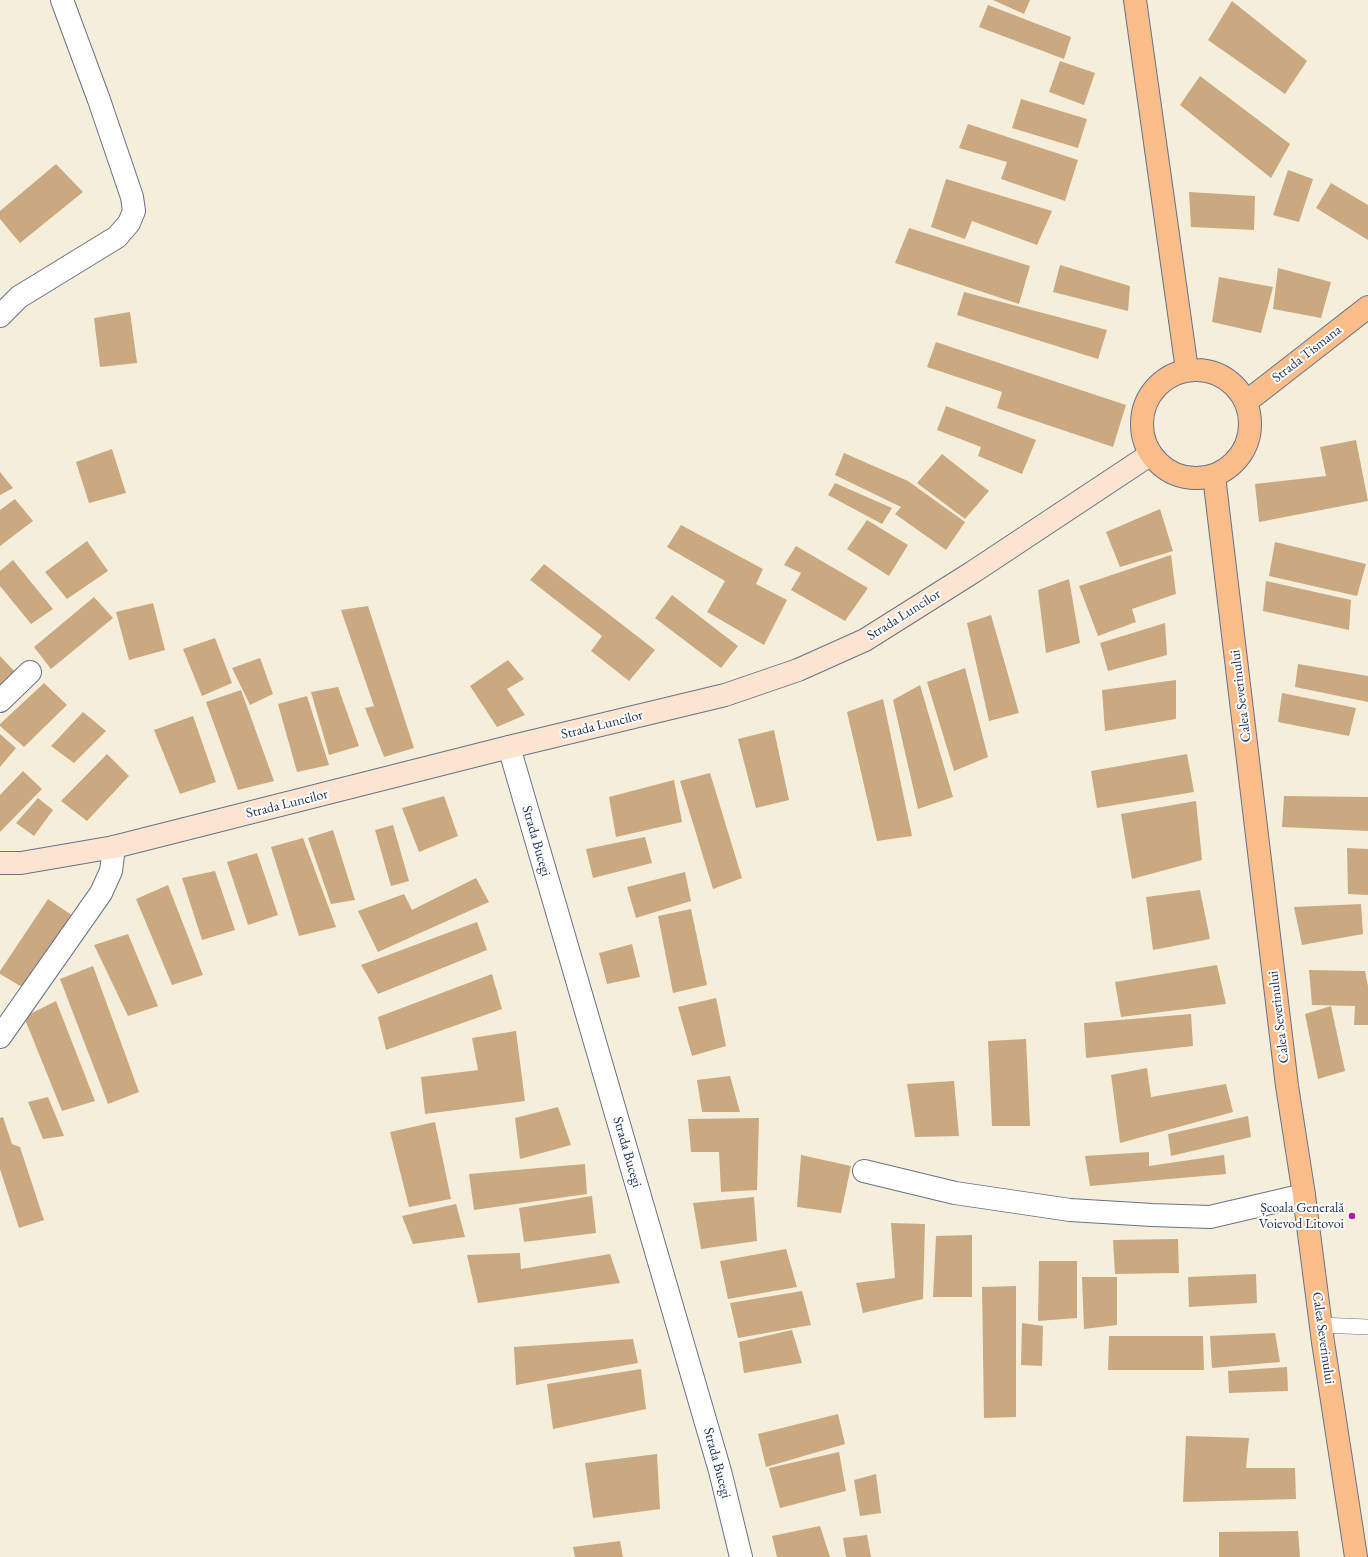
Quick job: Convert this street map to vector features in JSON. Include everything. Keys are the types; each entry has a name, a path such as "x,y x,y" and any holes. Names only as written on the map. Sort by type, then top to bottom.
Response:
{"main road":[{"path":"1135,0 1187,370"},
{"name":"Strada Tismana","path":"1246,402 1368,307"},
{"path":"1187,370 1206,370 1222,376 1236,387 1246,402 1251,419 1250,437 1242,454 1230,467 1214,476 1197,479 1179,476 1163,468 1151,454 1144,438 1142,426 1146,402 1156,387 1171,376 1187,370"},
{"name":"Strada Luncilor","path":"0,863 21,863 114,848 509,747 724,695 798,670 865,640 973,572 1151,454"},
{"name":"Calea Severinului","path":"1214,476 1286,1078 1304,1195 1320,1325 1356,1557"}],"street":[{"path":"0,316 19,297 117,237 129,223 134,211 132,197 99,100 62,0"},
{"path":"0,701 30,672"},
{"name":"Strada Bucegi","path":"509,747 720,1471 741,1557"},
{"path":"0,1037 101,893 110,871 114,848"},
{"path":"864,1171 955,1193 1070,1210 1145,1215 1210,1216 1304,1195"}],"lane":[{"path":"1320,1325 1368,1327"}],"building":[{"path":"993,0 1030,0 1024,14"},
{"path":"1232,1 1307,61 1285,94 1208,40"},
{"path":"988,5 1071,37 1064,59 979,27"},
{"path":"1060,61 1095,73 1084,105 1049,92"},
{"path":"1200,76 1290,144 1271,178 1180,105"},
{"path":"1021,99 1087,119 1078,148 1012,128"},
{"path":"968,124 1078,160 1065,201 1001,179 1007,162 959,148"},
{"path":"56,164 83,192 20,243 0,219 0,211"},
{"path":"1288,170 1313,179 1299,222 1273,215"},
{"path":"946,179 1052,211 1037,245 972,221 965,239 931,227"},
{"path":"1331,183 1368,205 1368,240 1316,208"},
{"path":"1189,192 1255,196 1254,230 1191,227"},
{"path":"909,228 1030,266 1019,304 895,263"},
{"path":"1060,265 1130,286 1128,311 1053,292"},
{"path":"1278,268 1331,282 1321,318 1273,309"},
{"path":"1219,277 1273,287 1261,333 1212,322"},
{"path":"964,292 1107,330 1098,359 957,315"},
{"path":"130,312 137,363 100,367 94,318"},
{"path":"936,342 1126,405 1113,447 997,408 1002,392 927,367"},
{"path":"946,406 1036,440 1022,474 978,456 981,447 937,430"},
{"path":"1356,440 1368,501 1259,522 1255,484 1326,476 1320,447"},
{"path":"112,449 126,493 89,503 76,462"},
{"path":"844,453 908,481 965,522 946,550 895,514 901,507 835,475"},
{"path":"942,454 989,491 965,519 917,483"},
{"path":"0,472 13,488 0,495"},
{"path":"835,483 892,508 882,524 828,495"},
{"path":"15,499 33,521 0,546 0,510"},
{"path":"1160,509 1173,551 1120,567 1106,532"},
{"path":"867,520 908,545 889,576 847,549"},
{"path":"681,525 763,569 756,584 787,600 764,645 707,612 725,581 667,547"},
{"path":"87,541 108,571 67,599 45,572"},
{"path":"1275,542 1366,564 1357,596 1269,576"},
{"path":"796,546 868,588 845,621 791,590 801,573 784,565"},
{"path":"1171,555 1176,594 1132,609 1136,622 1098,636 1079,586"},
{"path":"13,560 53,609 31,624 0,586 0,571"},
{"path":"544,564 655,650 629,681 591,651 602,636 530,580"},
{"path":"1069,579 1080,643 1046,653 1038,590"},
{"path":"1266,581 1351,600 1349,630 1263,611"},
{"path":"672,595 738,646 721,668 655,618"},
{"path":"94,597 113,618 51,669 34,647"},
{"path":"153,603 165,650 129,660 116,612"},
{"path":"368,606 414,748 384,757 365,708 374,706 341,610"},
{"path":"991,615 1019,713 989,721 967,623"},
{"path":"1165,623 1167,655 1108,671 1100,643"},
{"path":"215,638 232,683 202,696 183,649"},
{"path":"0,656 19,676 0,694"},
{"path":"260,658 273,694 250,705 232,668"},
{"path":"508,660 524,679 507,689 525,715 497,727 470,686"},
{"path":"1298,664 1368,676 1368,702 1295,687"},
{"path":"965,668 988,757 954,771 927,682"},
{"path":"1176,680 1176,719 1105,731 1102,690"},
{"path":"44,683 67,705 24,747 0,726 0,724"},
{"path":"920,685 953,797 918,809 893,700"},
{"path":"338,687 359,746 329,755 311,692"},
{"path":"241,690 274,781 238,790 206,702"},
{"path":"1282,693 1356,708 1349,736 1278,722"},
{"path":"307,696 329,765 297,772 278,704"},
{"path":"883,699 912,836 877,841 847,712"},
{"path":"83,712 106,731 74,763 51,746"},
{"path":"193,716 216,782 180,794 154,730"},
{"path":"774,730 789,800 756,808 738,739"},
{"path":"0,734 16,748 0,767"},
{"path":"107,754 129,776 87,821 61,801"},
{"path":"1187,754 1194,792 1097,808 1091,771"},
{"path":"23,771 42,789 0,832 0,795"},
{"path":"710,773 742,878 713,889 680,781"},
{"path":"674,780 682,822 616,837 609,797"},
{"path":"444,796 458,836 419,852 402,808"},
{"path":"1284,796 1368,797 1368,831 1282,827"},
{"path":"38,798 53,810 34,836 16,823"},
{"path":"1196,801 1202,860 1132,879 1121,814"},
{"path":"393,825 409,881 391,886 375,830"},
{"path":"333,830 355,900 331,904 308,838"},
{"path":"645,837 652,863 593,878 586,849"},
{"path":"303,838 336,927 299,936 271,847"},
{"path":"1347,848 1368,849 1368,895 1348,894"},
{"path":"257,853 278,915 248,925 227,862"},
{"path":"215,871 235,930 202,940 182,878"},
{"path":"685,872 691,901 636,918 627,887"},
{"path":"476,878 489,902 378,952 358,911 404,894 412,910"},
{"path":"168,885 203,975 172,985 136,899"},
{"path":"1200,890 1210,939 1153,950 1146,897"},
{"path":"48,899 76,918 27,990 0,974 0,971"},
{"path":"1361,904 1363,934 1302,945 1294,907"},
{"path":"691,909 707,985 673,993 658,916"},
{"path":"477,922 487,950 378,994 361,965"},
{"path":"128,934 158,1006 128,1016 94,945"},
{"path":"632,944 640,977 607,984 599,953"},
{"path":"1217,965 1226,1004 1121,1017 1115,982"},
{"path":"93,966 139,1092 108,1104 60,979"},
{"path":"1309,970 1365,971 1368,986 1368,1025 1354,1025 1355,1006 1312,1005"},
{"path":"492,974 502,1009 386,1050 378,1017"},
{"path":"716,998 726,1046 692,1056 678,1007"},
{"path":"56,1001 95,1101 62,1111 24,1017"},
{"path":"1331,1006 1345,1071 1318,1079 1305,1014"},
{"path":"1191,1014 1193,1046 1086,1058 1084,1023"},
{"path":"516,1031 525,1101 425,1114 421,1077 478,1070 472,1038"},
{"path":"1026,1039 1030,1126 992,1126 988,1041"},
{"path":"1147,1068 1151,1097 1226,1084 1233,1112 1120,1143 1111,1075"},
{"path":"730,1076 740,1112 702,1112 697,1080"},
{"path":"954,1081 959,1136 915,1137 907,1084"},
{"path":"48,1097 64,1136 43,1139 28,1102"},
{"path":"558,1107 571,1145 520,1159 515,1118"},
{"path":"1248,1116 1251,1137 1171,1156 1168,1134"},
{"path":"3,1117 12,1144 20,1147 44,1220 19,1228 0,1169 0,1118"},
{"path":"759,1118 757,1190 721,1192 719,1152 691,1152 688,1119"},
{"path":"435,1122 451,1199 409,1207 390,1132"},
{"path":"1149,1152 1149,1166 1224,1155 1226,1174 1090,1186 1085,1156"},
{"path":"801,1155 851,1166 841,1213 797,1207"},
{"path":"585,1164 587,1194 474,1210 469,1174"},
{"path":"592,1196 596,1233 524,1242 519,1208"},
{"path":"754,1197 757,1241 701,1249 693,1203"},
{"path":"456,1204 465,1237 413,1244 402,1216"},
{"path":"891,1223 925,1224 923,1299 863,1313 856,1283 895,1278"},
{"path":"972,1235 972,1297 933,1297 936,1236"},
{"path":"1178,1239 1179,1273 1115,1274 1113,1240"},
{"path":"786,1249 797,1287 728,1299 720,1261"},
{"path":"520,1253 521,1269 610,1254 620,1283 478,1303 467,1255"},
{"path":"1039,1261 1077,1261 1077,1318 1038,1321"},
{"path":"1256,1274 1257,1303 1189,1307 1188,1277"},
{"path":"1082,1277 1117,1277 1117,1325 1084,1329"},
{"path":"1016,1286 1016,1417 984,1418 982,1287"},
{"path":"802,1291 811,1325 738,1338 730,1303"},
{"path":"1022,1323 1043,1326 1042,1366 1021,1365"},
{"path":"792,1330 802,1363 744,1373 739,1342"},
{"path":"1275,1333 1280,1362 1212,1368 1210,1336"},
{"path":"1109,1336 1203,1336 1204,1370 1108,1370"},
{"path":"633,1339 638,1363 516,1385 514,1347"},
{"path":"1287,1367 1288,1391 1229,1393 1228,1371"},
{"path":"641,1369 646,1409 553,1429 547,1384"},
{"path":"838,1414 845,1444 766,1467 758,1434"},
{"path":"1186,1436 1249,1438 1246,1468 1295,1468 1296,1499 1183,1502"},
{"path":"839,1452 846,1491 780,1508 769,1468"},
{"path":"657,1454 660,1509 593,1518 585,1463"},
{"path":"876,1474 881,1513 860,1516 854,1480"},
{"path":"820,1526 830,1557 777,1557 772,1536"},
{"path":"1298,1531 1300,1557 1219,1557 1219,1532"},
{"path":"867,1535 871,1557 846,1557 843,1538"},
{"path":"620,1541 623,1557 575,1557 573,1547"}],"place":[{"name":"Școala Generală Voievod Litovoi","path":"1352,1216"}]}
